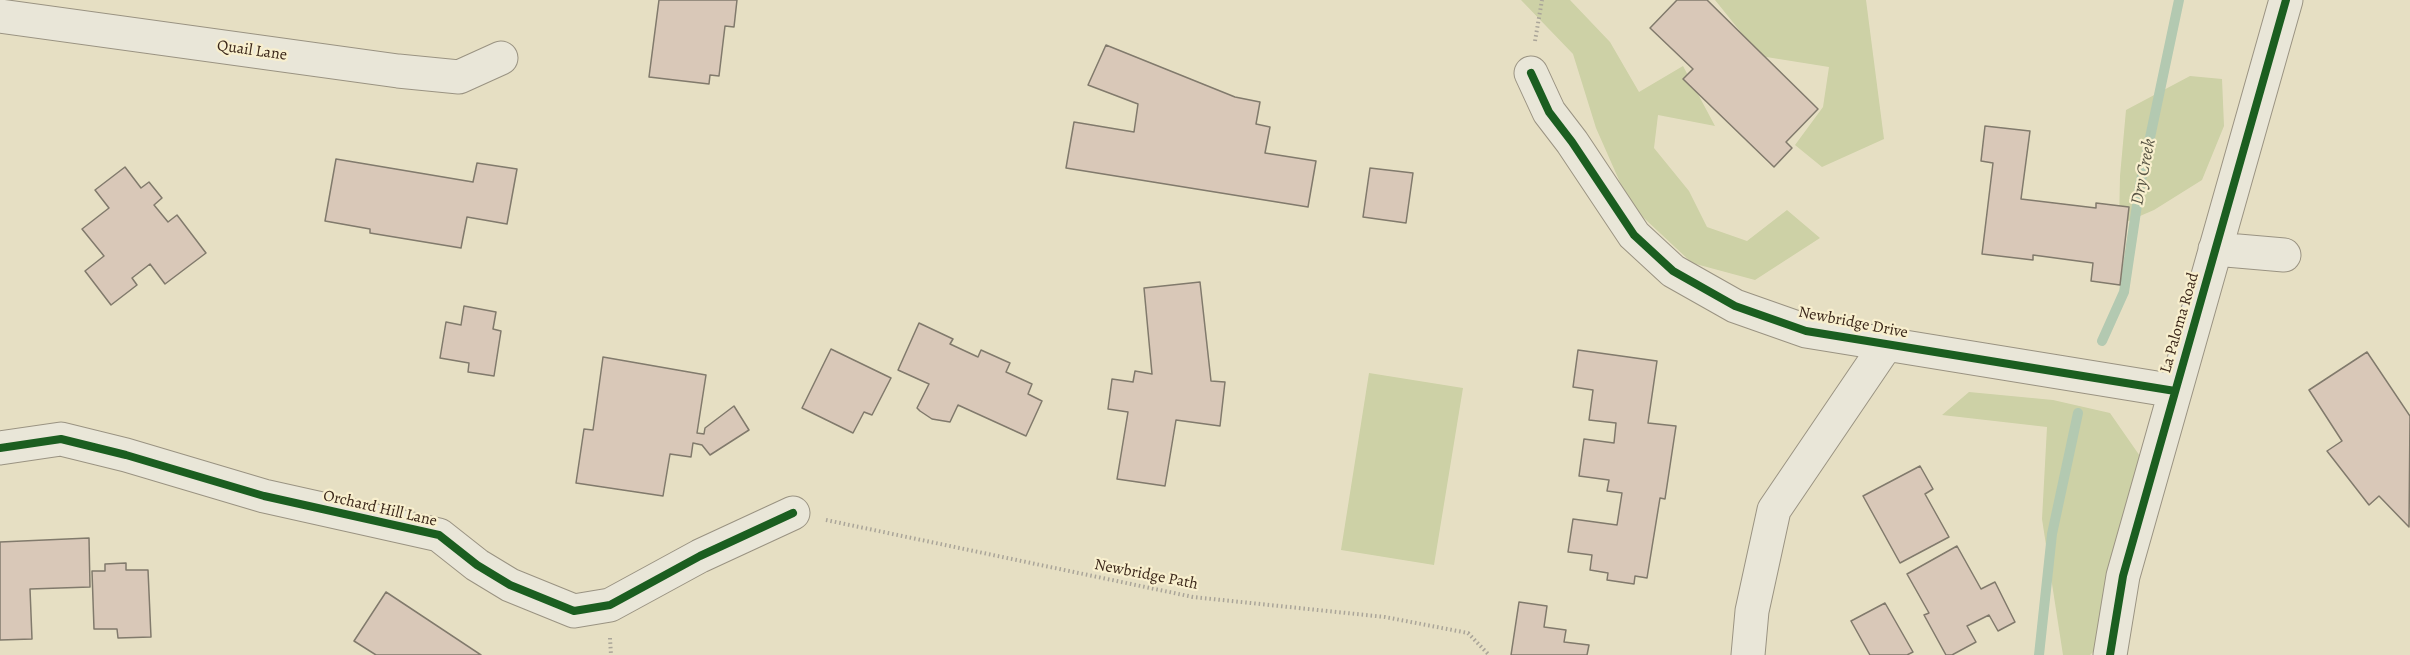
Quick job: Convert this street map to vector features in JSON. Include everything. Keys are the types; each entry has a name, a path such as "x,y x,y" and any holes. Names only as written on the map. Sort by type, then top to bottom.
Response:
{"street":[{"name":"La Paloma Road","path":"2110,655 2123,576 2286,0"},
{"name":"Quail Lane","path":"0,16 398,71 459,77 501,58"},
{"name":"Newbridge Drive","path":"1531,73 1549,112 1572,142 1634,235 1673,271 1735,306 1806,331 2175,391"},
{"path":"2215,249 2284,255"},
{"name":"Newbridge Drive","path":"1748,655 1752,611 1774,510 1886,345"},
{"name":"Orchard Hill Lane","path":"0,448 62,439 126,455 264,496 439,535 477,565 510,585 574,611 610,606 700,556 793,513"}],"path":[{"path":"1531,73 1542,0"}],"green space":[{"path":"1521,0 1570,0 1610,42 1639,92 1683,66 1715,126 1658,115 1654,148 1689,191 1707,227 1747,241 1787,210 1820,238 1755,280 1692,263 1630,205 1596,128 1573,54"},
{"path":"1715,0 1866,0 1884,139 1822,167 1795,145 1823,107 1829,67 1760,56"},
{"path":"2190,76 2222,79 2224,126 2202,180 2154,210 2119,225 2120,176 2126,110"},
{"path":"1369,373 1463,388 1434,565 1341,550"},
{"path":"1969,392 2053,400 2110,413 2142,459 2113,633 2090,655 2063,655 2042,519 2047,427 1942,415"}],"building":[{"path":"659,0 737,0 734,27 725,26 719,76 710,75 709,84 649,77"},
{"path":"1677,0 1707,0 1818,109 1786,142 1792,148 1774,167 1683,79 1693,69 1650,28"},
{"path":"1106,45 1235,97 1260,102 1256,124 1270,127 1265,153 1316,161 1308,207 1066,168 1074,122 1134,132 1138,104 1088,85"},
{"path":"1985,126 2030,131 2021,199 2096,208 2096,203 2129,207 2120,285 2091,281 2093,263 2033,255 2033,260 1982,254 1993,163 1981,161"},
{"path":"336,159 473,182 477,163 517,169 507,224 467,217 461,248 370,233 370,229 325,221"},
{"path":"125,167 141,188 149,182 162,198 154,205 168,222 177,215 206,253 165,284 150,264 132,278 137,285 111,305 85,271 104,256 82,229 109,208 95,190"},
{"path":"1370,168 1413,173 1406,223 1363,217"},
{"path":"1200,282 1211,381 1225,382 1220,426 1176,420 1165,486 1117,479 1128,412 1108,409 1112,379 1133,382 1135,371 1152,374 1144,288"},
{"path":"464,306 496,312 493,329 501,331 494,376 468,372 469,363 440,358 446,322 461,325"},
{"path":"919,323 953,339 950,344 978,357 981,350 1010,363 1006,372 1032,384 1028,394 1042,401 1026,436 958,405 950,422 932,419 917,408 929,384 898,370"},
{"path":"831,349 891,378 872,415 864,412 853,433 802,408"},
{"path":"1578,350 1657,361 1648,423 1676,426 1665,499 1660,498 1647,578 1635,576 1634,584 1607,580 1608,573 1590,570 1592,555 1568,552 1573,519 1617,525 1622,493 1607,491 1609,480 1579,476 1584,439 1614,443 1616,423 1589,420 1593,390 1573,387"},
{"path":"2367,352 2410,416 2409,527 2379,496 2369,505 2327,451 2342,441 2309,390"},
{"path":"603,357 706,375 697,433 704,434 705,428 734,406 749,430 710,455 702,445 693,443 691,457 670,454 663,496 576,483 584,429 593,430"},
{"path":"1920,466 1933,489 1925,494 1949,537 1900,563 1863,496"},
{"path":"89,538 90,587 30,589 32,639 0,640 0,542"},
{"path":"1957,546 1981,589 1995,582 2015,622 1998,631 1989,615 1967,626 1976,642 1952,655 1946,655 1924,615 1929,613 1907,574"},
{"path":"126,563 126,570 148,570 151,637 118,638 117,629 94,629 92,571 105,571 105,564"},
{"path":"386,592 481,655 376,655 354,641"},
{"path":"1519,602 1547,606 1544,627 1566,630 1564,642 1589,645 1587,655 1511,655"},
{"path":"1885,603 1913,652 1907,655 1870,655 1851,621"}],"waterway":[{"name":"Dry Creek","path":"2102,341 2124,292 2140,185 2179,0"},
{"name":"Dry Creek","path":"2039,655 2052,534 2078,413"}],"cycle path":[{"path":"2110,655 2123,576 2286,0"},
{"path":"1531,73 1549,112 1572,142 1634,235 1673,271 1735,306 1806,331 2175,391"},
{"path":"0,448 61,439 126,455 264,496 439,535 477,565 510,585 574,611 610,605 700,556 793,513"}]}
